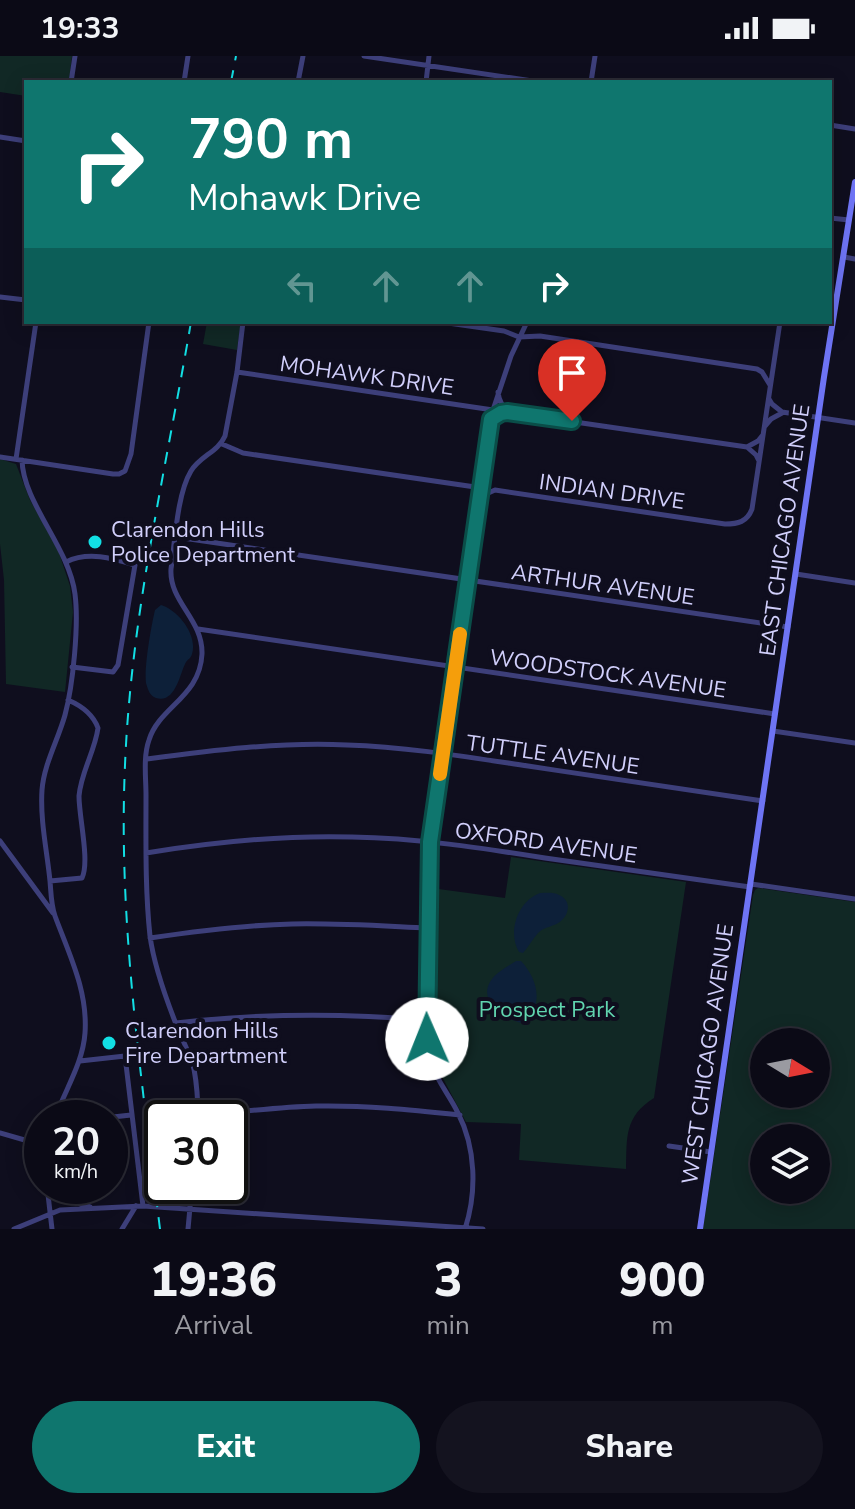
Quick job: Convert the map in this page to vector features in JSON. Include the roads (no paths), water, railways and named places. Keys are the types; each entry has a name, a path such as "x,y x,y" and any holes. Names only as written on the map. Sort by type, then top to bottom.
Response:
{"main road":[{"name":"EAST CHICAGO AVENUE","path":"750,886 855,182"},
{"name":"WEST CHICAGO AVENUE","path":"700,1229 750,886"}],"street":[{"path":"71,80 75,56"},
{"path":"184,80 188,56"},
{"path":"298,80 303,56"},
{"path":"364,56 525,80"},
{"path":"426,80 429,56"},
{"path":"591,80 595,56"},
{"path":"832,125 855,129"},
{"path":"0,137 24,141"},
{"path":"832,218 849,220"},
{"path":"844,257 855,259"},
{"path":"0,297 24,300"},
{"path":"36,324 19,460 29,489 66,562 75,597 76,620 68,700 42,790 54,913"},
{"path":"0,457 113,474 125,471 131,454 149,324"},
{"path":"197,1100 193,1067 160,980 150,938 146,853 148,741 196,679 202,654 198,629 172,584 171,569 188,477 199,462 222,444 228,424 243,324"},
{"path":"455,324 504,331 519,337 540,336 757,369 771,386"},
{"path":"465,1228 472,1196 472,1160 460,1115 432,1066 427,1044 430,842 491,419 498,391 527,324"},
{"path":"529,324 532,331 540,336"},
{"path":"759,462 780,324"},
{"path":"757,369 775,357"},
{"name":"MOHAWK DRIVE","path":"237,372 493,410"},
{"path":"498,391 500,402 513,413"},
{"path":"769,398 782,412 855,423"},
{"path":"765,426 782,412"},
{"path":"491,419 501,413 513,413 747,447 759,462"},
{"path":"747,447 764,434"},
{"path":"222,444 243,453 482,488"},
{"name":"INDIAN DRIVE","path":"495,490 736,524 744,520 752,509 759,462"},
{"path":"483,478 495,490"},
{"path":"480,502 486,494 495,490"},
{"name":"ARTHUR AVENUE","path":"176,537 788,627"},
{"path":"66,562 88,555 135,565 118,665 113,672 72,667"},
{"path":"796,574 855,583"},
{"name":"WOODSTOCK AVENUE","path":"198,629 775,714"},
{"path":"50,881 82,878 86,869 79,797 98,728 90,714 68,700"},
{"path":"773,731 855,743"},
{"name":"TUTTLE AVENUE","path":"147,759 229,748 295,745 381,747 763,801"},
{"name":"OXFORD AVENUE","path":"146,853 204,844 289,837 354,837 430,842 855,899"},
{"path":"0,841 54,913 69,949 82,996 86,1030 83,1049 63,1100"},
{"path":"150,938 226,928 291,924 427,928"},
{"path":"176,1023 305,1014 426,1020"},
{"path":"79,1062 125,1056 140,1206 122,1229"},
{"path":"248,1112 320,1106 460,1115"},
{"path":"0,1133 24,1140"},
{"path":"669,1146 711,1152"},
{"path":"49,1204 52,1229"},
{"path":"82,1204 91,1208"},
{"path":"188,1229 190,1204"},
{"path":"14,1229 60,1210 140,1206 483,1229"}],"water":[{"path":"161,605 174,612 185,624 193,647 176,687 162,699 151,694 146,683 153,617"},
{"path":"540,893 555,893 563,897 567,911 561,921 541,931 523,953 519,952 514,935 517,918 526,903"},
{"path":"516,961 521,961 532,976 536,993 534,1009 522,1023 496,1009 487,989 492,978"}],"railway":[{"path":"231,80 236,56"},
{"path":"160,1229 128,939 125,765 142,598 191,324"}],"place":[{"name":"Clarendon Hills Police Department","path":"95,542"},
{"name":"Clarendon Hills Fire Department","path":"109,1043"}],"park label":[{"name":"Prospect Park","path":"547,1009"}]}
